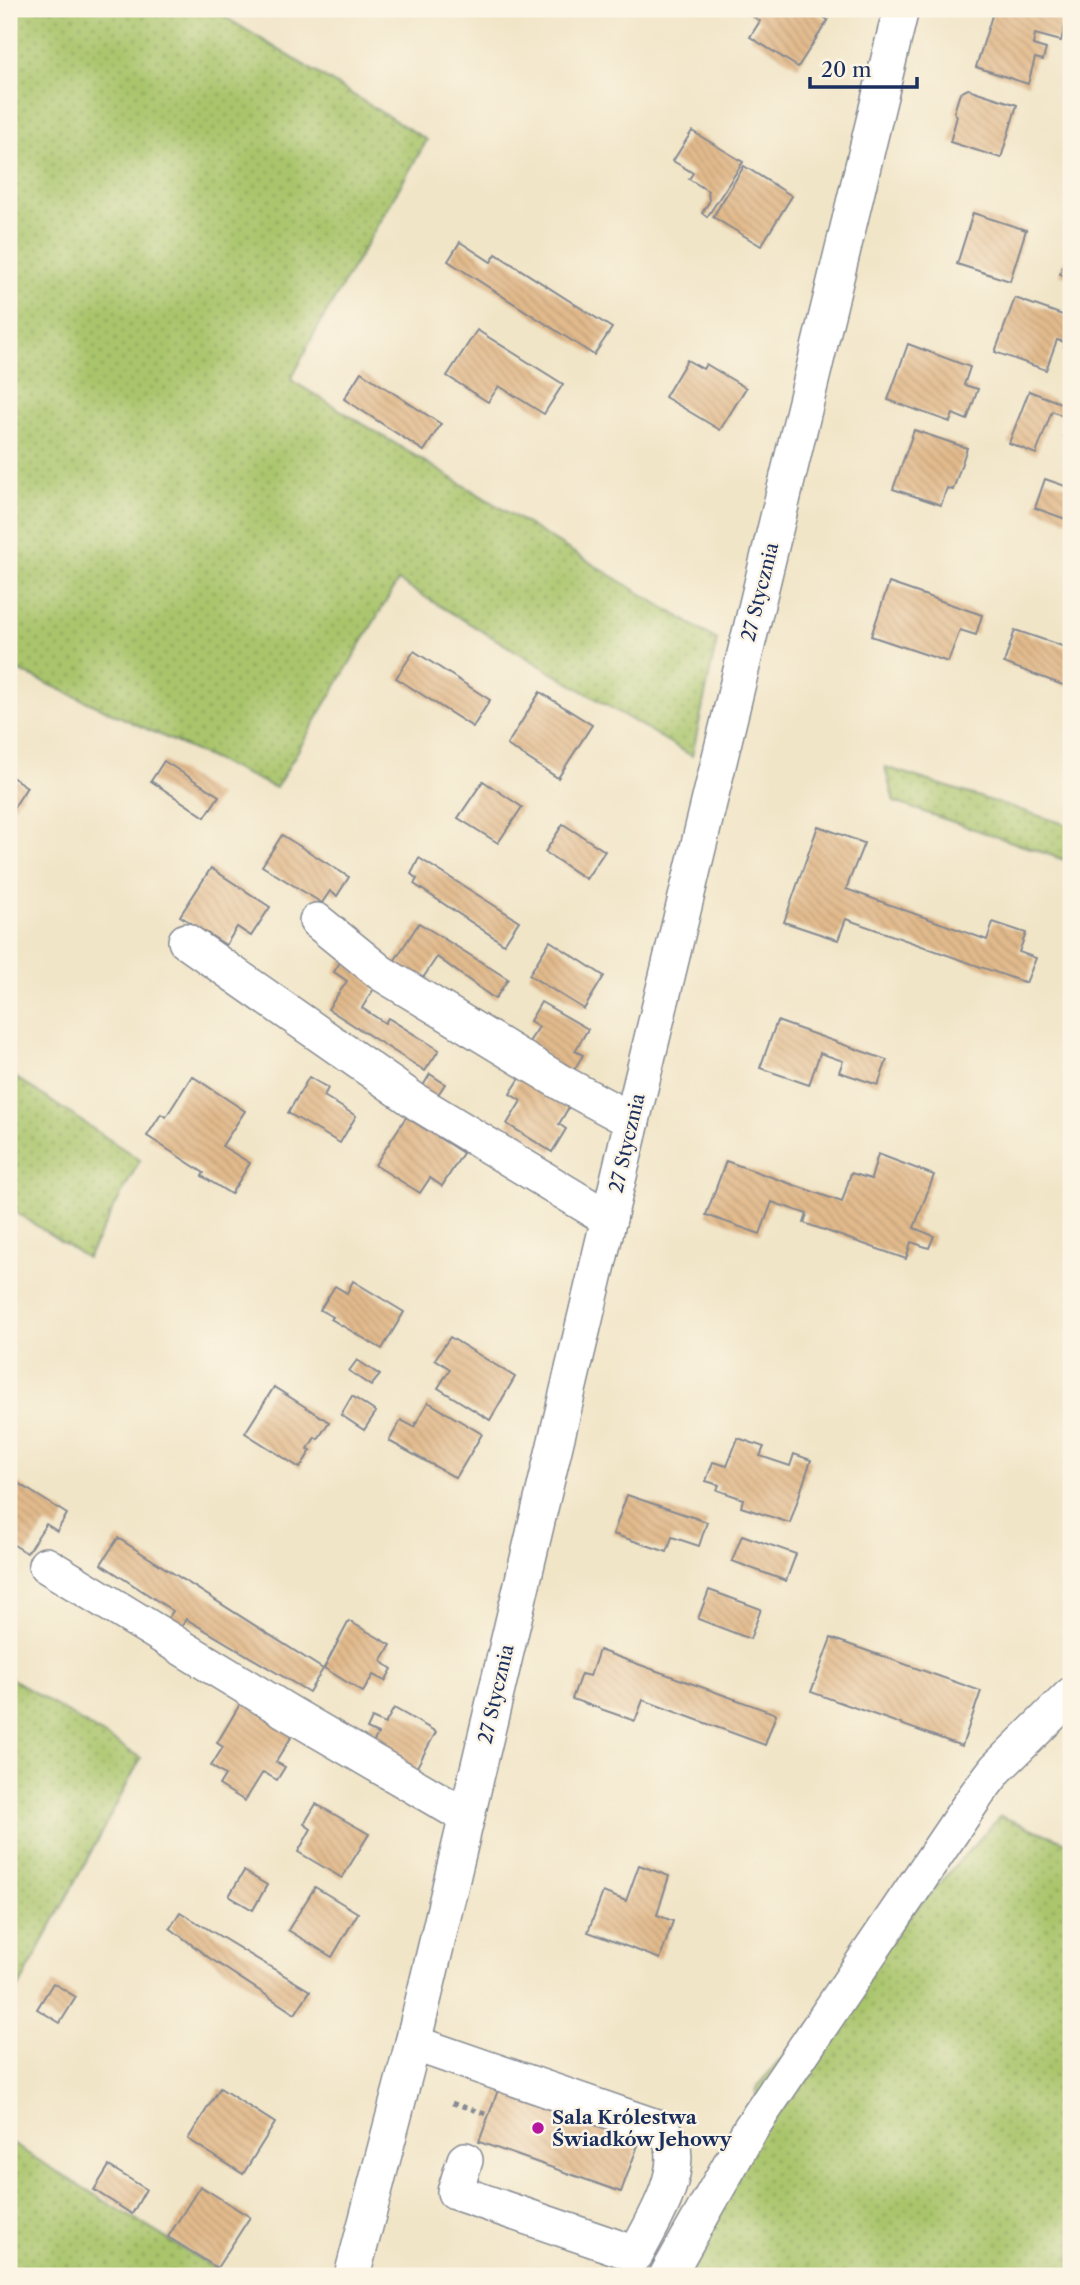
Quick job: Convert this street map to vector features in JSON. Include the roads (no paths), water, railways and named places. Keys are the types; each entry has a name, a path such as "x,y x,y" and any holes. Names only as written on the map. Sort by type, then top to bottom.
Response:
{"street":[{"name":"27 Stycznia","path":"352,2276 413,2043 632,1121 901,9"},
{"path":"317,921 381,973 562,1083 632,1121"},
{"path":"186,941 418,1103 609,1219"},
{"path":"46,1565 300,1720 467,1817"},
{"path":"648,2231 675,2262 751,2129 977,1794 996,1769 1071,1695"},
{"path":"413,2043 662,2129 671,2142 673,2162 667,2193 636,2254 455,2192 465,2160"}],"place":[{"name":"Sala Królestwa Świadków Jehowy","path":"538,2128"}]}
